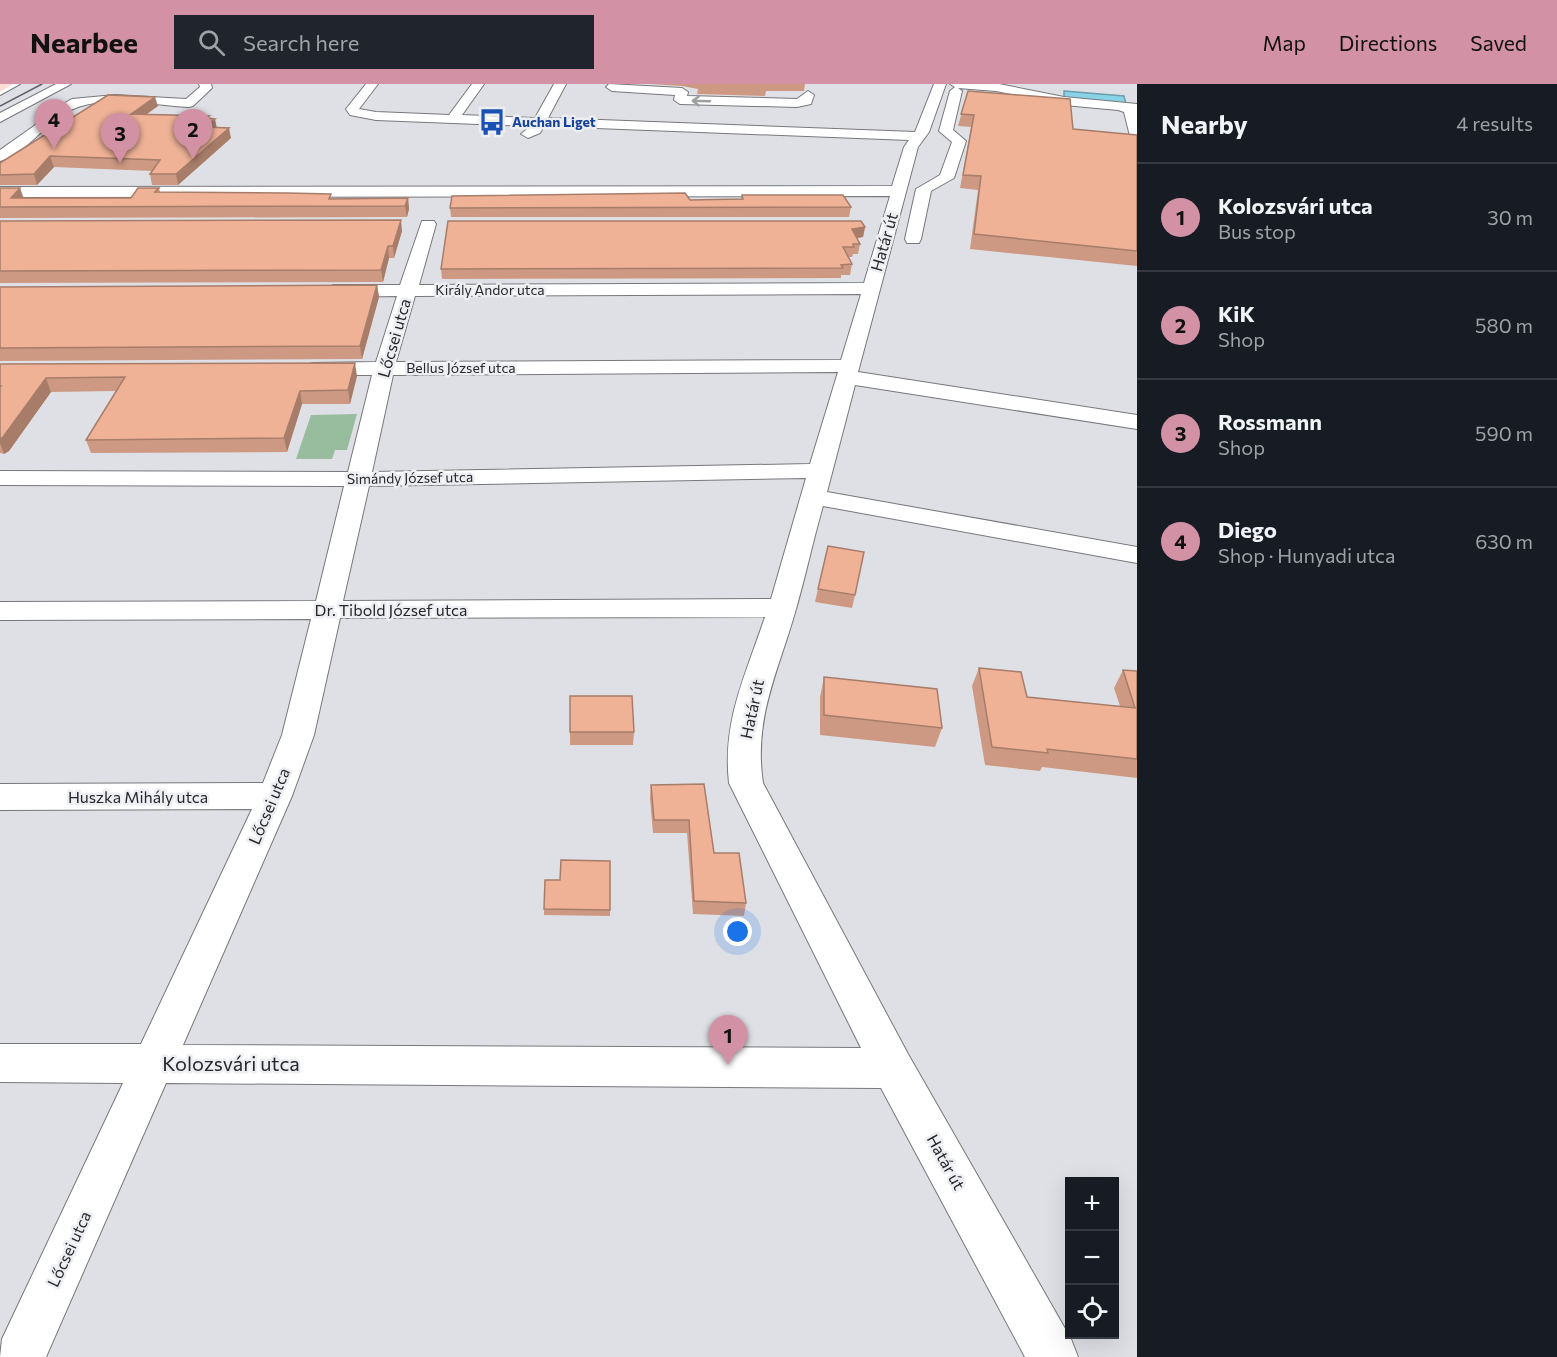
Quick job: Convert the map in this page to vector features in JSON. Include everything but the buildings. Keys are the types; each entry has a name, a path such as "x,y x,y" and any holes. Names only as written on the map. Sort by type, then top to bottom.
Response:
{"main road":[{"path":"0,89 7,84"}],"street":[{"path":"0,89 14,84"},
{"path":"0,118 65,84"},
{"path":"0,157 39,129 42,123 77,102 91,100 189,103 206,88 205,84"},
{"path":"372,84 352,110 367,116 399,119 453,118 921,134 956,150"},
{"path":"384,84 364,109 373,114 399,119 428,130 505,134 534,132 560,84"},
{"path":"453,118 478,84"},
{"name":"Határ út","path":"940,84 921,134 911,147 898,191 883,224 872,288 813,497 798,541 782,608 754,688 744,732 746,783 893,1068 1053,1357"},
{"path":"913,239 924,189 947,178 959,141 946,131 959,101 956,97 955,84 981,85 1064,101 1137,108"},
{"path":"1023,84 1057,87"},
{"path":"195,98 220,86"},
{"path":"600,124 613,86 682,92 680,100 797,103 808,99 808,95"},
{"path":"760,103 761,129"},
{"path":"1119,106 1130,110 1137,136"},
{"path":"1023,107 1070,111"},
{"path":"0,192 898,191"},
{"name":"Lőcsei utca","path":"20,1357 275,796 298,735 384,369 428,224"},
{"name":"Király Andor utca","path":"312,291 872,288"},
{"name":"Bellus József utca","path":"291,369 848,372 1137,422"},
{"name":"Simándy József utca","path":"0,478 358,478 820,471"},
{"path":"813,497 1137,555"},
{"name":"Dr. Tibold József utca","path":"0,611 782,608"},
{"name":"Huszka Mihály utca","path":"0,797 275,796"},
{"name":"Kolozsvári utca","path":"0,1063 893,1068"}],"green space":[{"path":"357,414 347,450 335,450 332,459 296,459 311,415"}],"water":[{"path":"1064,91 1124,96 1126,104 1064,99"}],"tram line":[{"path":"0,106 42,84"}],"place":[{"name":"Auchan Liget","path":"492,122"},
{"name":"Diego","path":"54,149"},
{"name":"KiK","path":"193,159"},
{"name":"Rossmann","path":"120,163"},
{"name":"Kolozsvári utca","path":"728,1065"}]}
